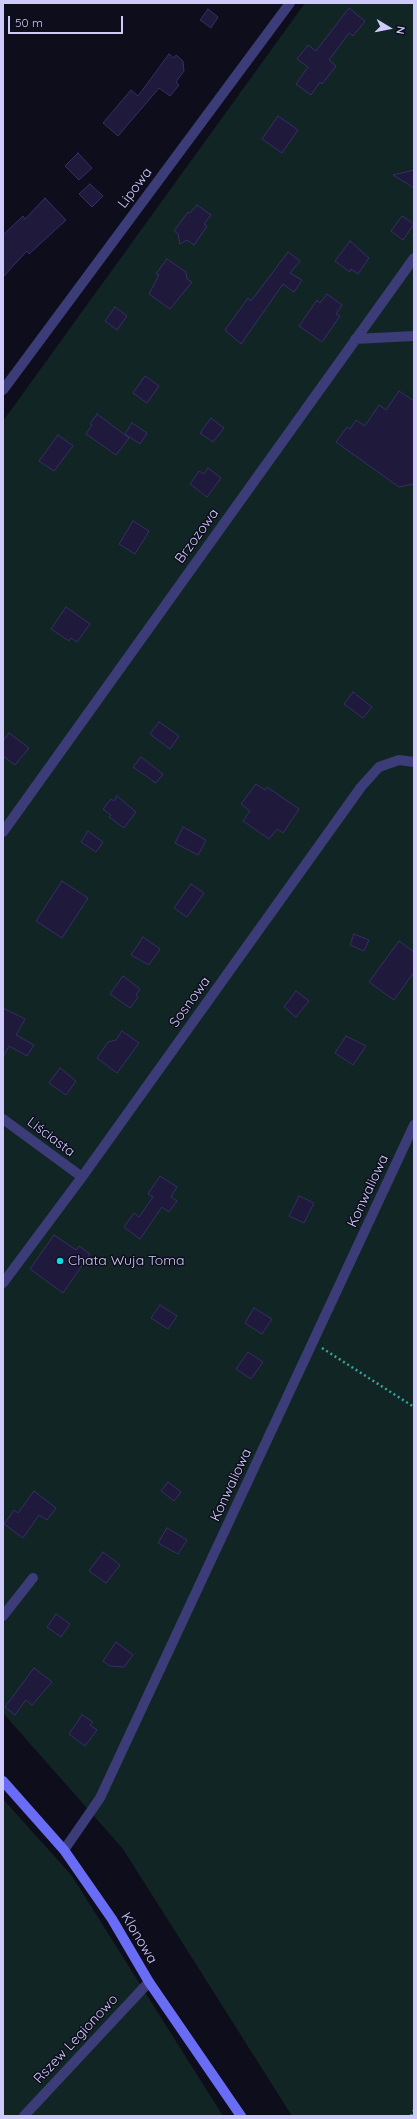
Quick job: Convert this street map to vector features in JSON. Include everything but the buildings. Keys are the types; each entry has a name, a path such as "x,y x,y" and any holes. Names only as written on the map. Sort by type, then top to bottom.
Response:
{"street":[{"name":"Lipowa","path":"3,390 290,3"},
{"name":"Brzozowa","path":"3,832 414,258"},
{"path":"355,339 414,336"},
{"name":"Sosnowa","path":"3,1283 82,1177 361,787 379,767 399,760 414,762"},
{"name":"Liściasta","path":"3,1119 82,1177"},
{"name":"Konwaliowa","path":"64,1850 100,1798 414,1125"},
{"path":"3,1616 33,1578"},
{"name":"Klonowa","path":"3,1781 64,1850 112,1919 149,1982 241,2116"},
{"name":"Rszew Legionowo","path":"24,2116 149,1982"}],"path":[{"path":"313,1342 414,1407"},
{"path":"411,2116 414,2110"}],"green space":[{"path":"305,3 414,3 414,2116 292,2116 123,1849 3,1713 3,421"},
{"path":"3,1799 72,1876 223,2116 3,2116"}],"place":[{"name":"Chata Wuja Toma","path":"60,1261"}]}
